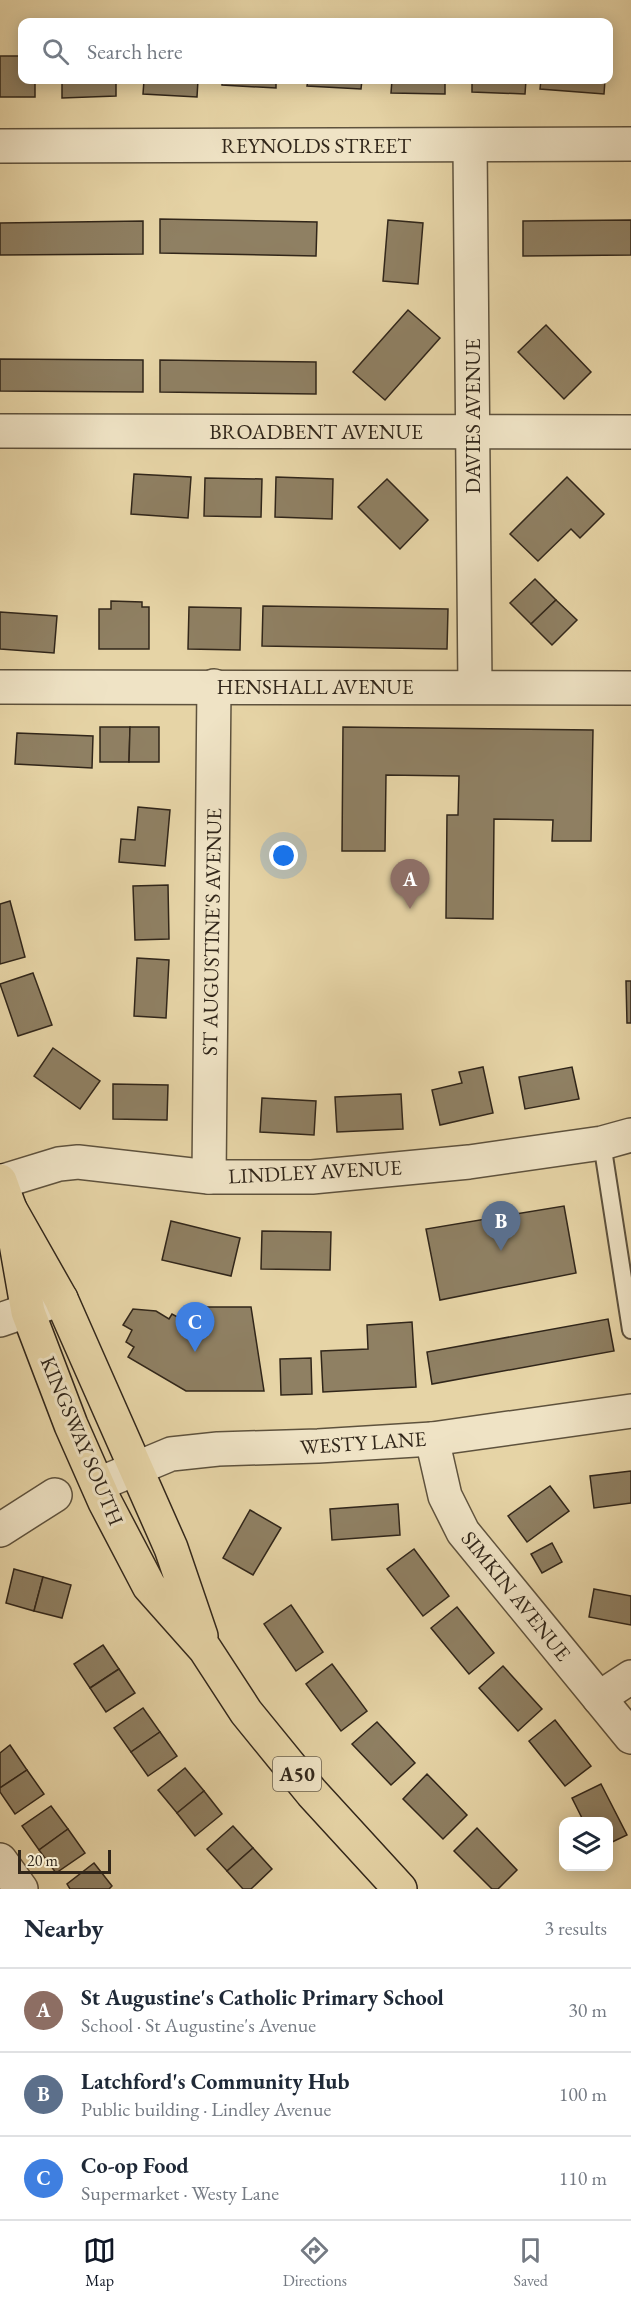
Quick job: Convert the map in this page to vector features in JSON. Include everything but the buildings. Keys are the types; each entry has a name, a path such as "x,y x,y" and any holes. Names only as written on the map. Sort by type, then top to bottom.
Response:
{"main road":[{"name":"KINGSWAY SOUTH","path":"3,1191 61,1299 171,1548 205,1649"},
{"name":"KINGSWAY SOUTH","path":"3,1191 14,1316 71,1425 105,1502 149,1586 205,1649 246,1712 312,1793 400,1889"}],"street":[{"name":"REYNOLDS STREET","path":"0,146 631,144"},
{"name":"DAVIES AVENUE","path":"470,145 475,687"},
{"name":"BROADBENT AVENUE","path":"0,431 631,432"},
{"name":"ST AUGUSTINE'S AVENUE","path":"209,1178 214,686"},
{"name":"HENSHALL AVENUE","path":"0,687 631,688"},
{"name":"LINDLEY AVENUE","path":"3,1191 59,1164 78,1162 209,1178 312,1177 469,1162 617,1139"},
{"path":"14,1316 61,1299"},
{"name":"WESTY LANE","path":"99,1484 171,1454 218,1449 432,1439 631,1411"},
{"name":"SIMKIN AVENUE","path":"432,1439 445,1496 463,1532 631,1737"},
{"path":"0,1530 55,1495"},
{"path":"599,1698 631,1677"},
{"path":"0,1860 21,1889"}],"lane":[{"path":"617,1139 631,1330"}],"place":[{"name":"St Augustine's Catholic Primary School","path":"410,909"},
{"name":"Latchford's Community Hub","path":"501,1251"},
{"name":"Co-op Food","path":"195,1352"}]}
